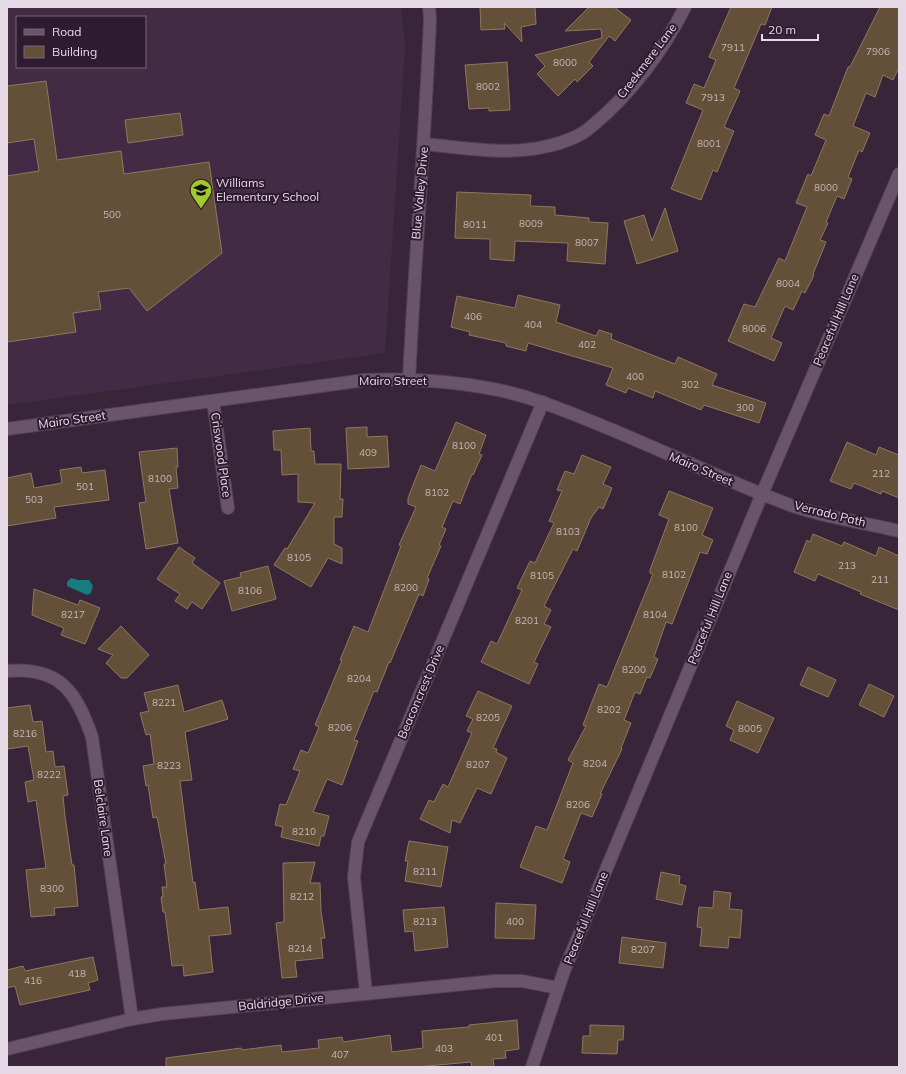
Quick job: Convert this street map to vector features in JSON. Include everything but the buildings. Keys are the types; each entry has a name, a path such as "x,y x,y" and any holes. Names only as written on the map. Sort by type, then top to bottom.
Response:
{"street":[{"name":"Blue Valley Drive","path":"409,379 416,242 425,144 430,19 429,7"},
{"name":"Creekmere Lane","path":"425,144 493,150 520,150 549,146 571,138 592,127 621,98 641,75 674,28 685,7"},
{"name":"Peaceful Hill Lane","path":"532,1067 558,988 762,494 899,174"},
{"name":"Mairo Street","path":"7,429 365,380 409,379 456,383 543,402 762,494"},
{"name":"Criswood Place","path":"213,401 228,508"},
{"name":"Beaconcrest Drive","path":"366,993 354,877 358,842 543,402"},
{"name":"Verrado Path","path":"762,494 805,510 899,531"},
{"name":"Belclaire Lane","path":"7,671 19,670 38,673 56,679 70,691 83,712 92,736 132,1019"},
{"name":"Baldridge Drive","path":"7,1048 132,1019 366,993 495,981 522,981 558,988"}],"shaded area":[{"name":"Williams Elementary School","path":"7,7 401,7 405,47 385,353 7,405"},
{"path":"71,578 78,580 89,580 93,586 91,593 87,595 67,586 67,582"}],"place":[{"name":"Williams Elementary School","path":"201,210"}]}
